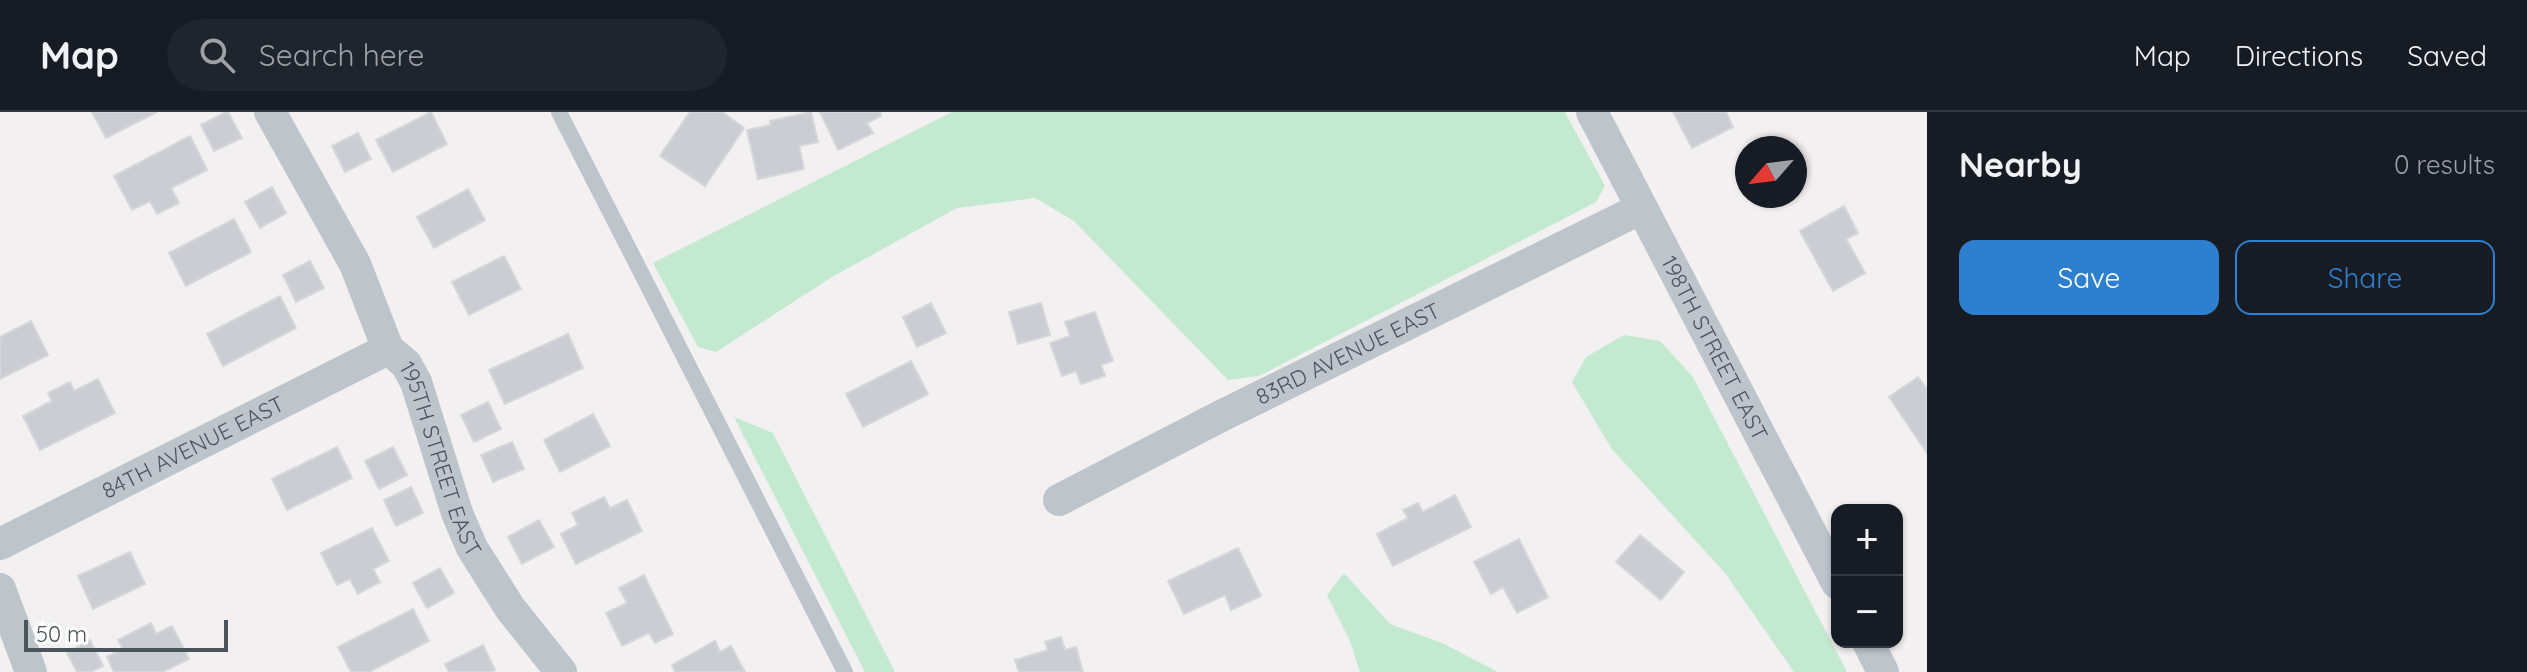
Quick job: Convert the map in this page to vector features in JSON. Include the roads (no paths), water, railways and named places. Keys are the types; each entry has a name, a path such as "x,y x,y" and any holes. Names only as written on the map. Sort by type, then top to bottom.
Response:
{"street":[{"name":"195TH STREET EAST","path":"270,112 355,264 388,349 406,364 416,382 457,513 472,548 510,608 561,672"},
{"name":"198TH STREET EAST","path":"1592,112 1833,576"},
{"name":"83RD AVENUE EAST","path":"1059,500 1219,417 1640,209"},
{"name":"84TH AVENUE EAST","path":"0,544 388,349"},
{"path":"0,589 31,672"},
{"path":"1871,648 1883,672"}],"lane":[{"path":"559,112 845,672"}]}
